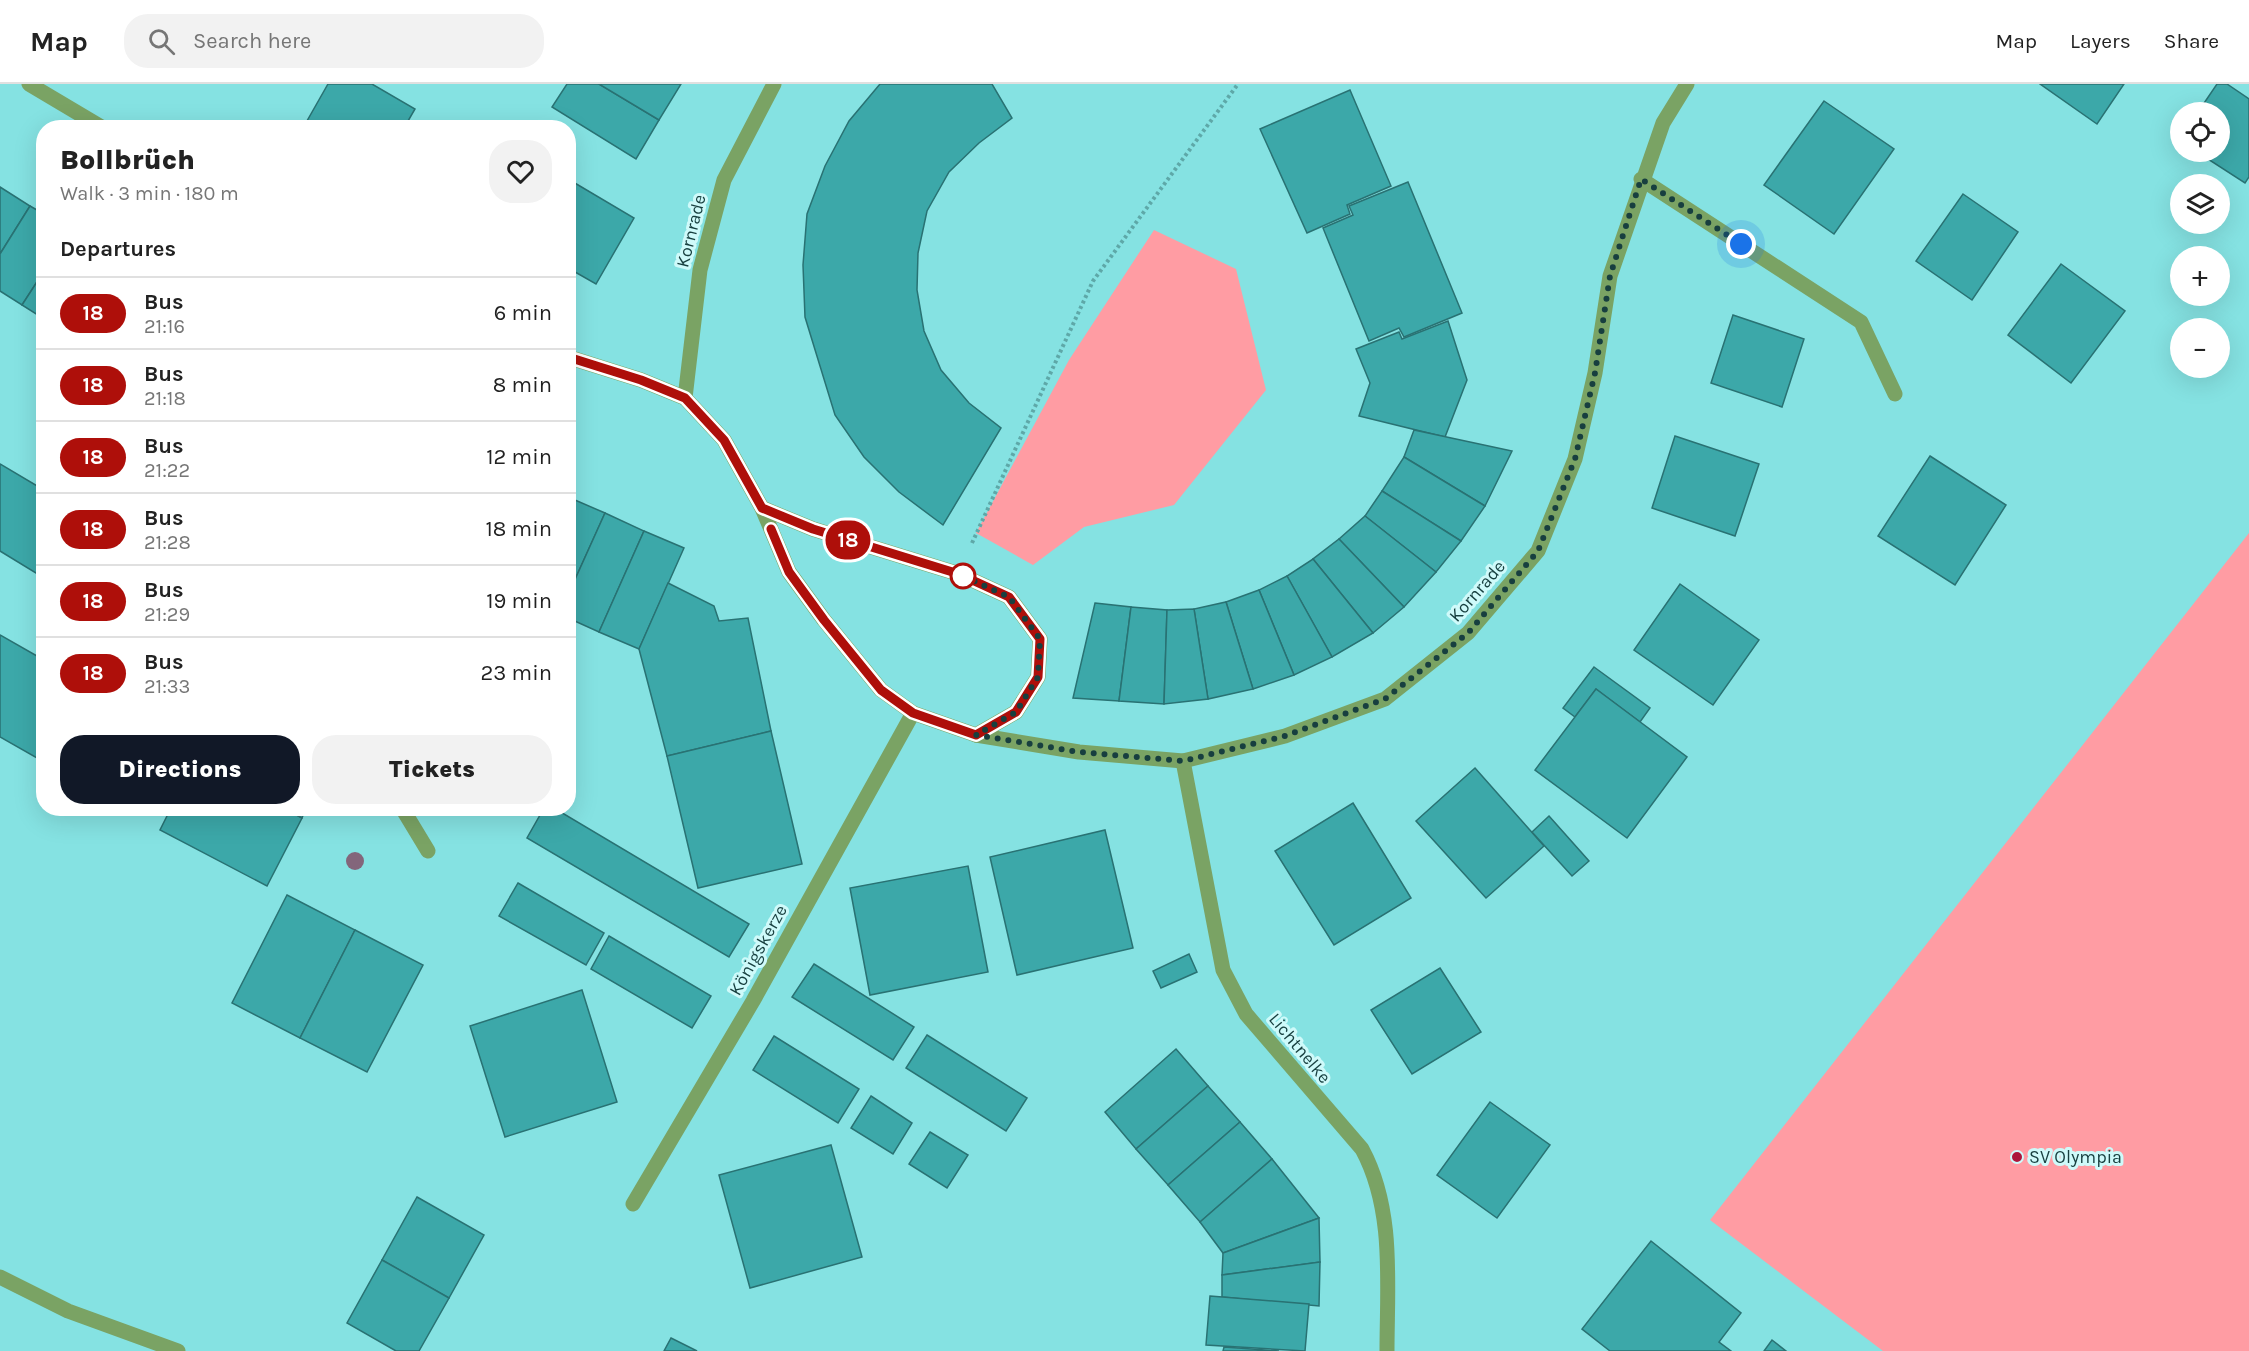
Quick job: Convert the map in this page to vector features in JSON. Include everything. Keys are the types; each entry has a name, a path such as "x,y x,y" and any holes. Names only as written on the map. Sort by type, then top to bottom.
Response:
{"street":[{"path":"29,84 90,120"},
{"name":"Kornrade","path":"685,398 700,270 724,180 774,84"},
{"name":"Kornrade","path":"576,360 641,380 685,398 724,440 762,508 789,572 824,620 881,690 913,713 976,735 1079,752 1183,761 1285,736 1385,699 1468,633 1538,551 1575,459 1595,373 1610,276 1641,179 1663,123 1687,84"},
{"path":"1641,179 1861,322 1895,394"},
{"path":"762,508 813,529 959,574 1009,597 1040,639 1038,677 1016,712 976,735"},
{"name":"Königskerze","path":"633,1204 753,1001 913,713"},
{"name":"Lichtnelke","path":"1183,761 1223,970 1246,1014 1362,1149 1372,1167 1387,1242 1387,1351"},
{"path":"407,816 428,851"},
{"path":"0,1277 68,1311 178,1351"}],"path":[{"path":"959,574 1093,281 1238,84"}],"shaded area":[{"path":"1154,230 1236,269 1266,390 1174,505 1084,527 1033,565 976,533 1069,360"},
{"path":"2249,533 2249,1351 1883,1351 1710,1220"}],"building":[{"path":"328,84 372,84 415,109 409,120 308,120"},
{"path":"567,84 599,84 659,120 636,159 552,107"},
{"path":"599,84 681,84 659,120"},
{"path":"880,84 992,84 1012,118 979,143 949,172 927,211 918,253 917,290 924,331 941,370 969,403 1001,428 943,525 899,492 864,457 835,415 805,317 803,265 807,214 825,166 849,121"},
{"path":"2040,84 2124,84 2097,124"},
{"path":"2217,84 2227,84 2249,99 2249,177 2245,183 2212,162 2230,162 2230,102 2205,102"},
{"path":"1350,90 1391,186 1347,205 1350,214 1307,233 1260,129"},
{"path":"1824,101 1894,149 1834,234 1764,185"},
{"path":"1408,182 1462,313 1404,337 1399,328 1369,341 1323,228 1353,215 1349,206"},
{"path":"576,184 634,218 596,284 576,273"},
{"path":"0,187 30,206 0,254"},
{"path":"1963,194 2018,232 1972,300 1916,261"},
{"path":"30,206 36,209 36,283 22,305 0,291 0,254"},
{"path":"2061,264 2125,311 2071,383 2008,335"},
{"path":"36,283 36,314 22,305"},
{"path":"1733,315 1804,339 1782,407 1711,383"},
{"path":"1448,321 1467,380 1445,437 1359,416 1370,383 1356,349 1399,332 1402,339"},
{"path":"1414,430 1512,451 1485,506 1404,457"},
{"path":"1675,436 1759,464 1735,536 1652,508"},
{"path":"1930,456 2006,505 1955,585 1878,536"},
{"path":"1404,457 1485,506 1461,541 1382,491"},
{"path":"0,464 36,485 36,573 0,551"},
{"path":"1382,491 1461,541 1436,572 1365,516"},
{"path":"576,500 605,513 576,577"},
{"path":"605,513 644,531 599,632 576,622 576,577"},
{"path":"1365,516 1436,572 1404,607 1339,539"},
{"path":"644,531 684,548 639,649 599,632"},
{"path":"1339,539 1404,607 1373,633 1313,559"},
{"path":"1313,559 1373,633 1332,657 1287,576"},
{"path":"1287,576 1332,657 1294,675 1259,590"},
{"path":"668,583 714,606 719,621 748,618 771,731 667,756 639,649"},
{"path":"1680,584 1759,640 1713,705 1634,650"},
{"path":"1259,590 1294,675 1253,689 1226,602"},
{"path":"1226,602 1253,689 1208,699 1194,609"},
{"path":"1095,603 1131,607 1119,701 1073,698"},
{"path":"1131,607 1167,610 1164,704 1119,701"},
{"path":"1194,609 1208,699 1164,704 1167,610"},
{"path":"0,635 36,655 36,757 0,737"},
{"path":"1594,667 1650,708 1640,722 1596,689 1575,717 1563,708"},
{"path":"1596,689 1687,757 1627,838 1535,770"},
{"path":"771,731 802,864 698,888 667,756"},
{"path":"1475,768 1544,846 1486,898 1416,821"},
{"path":"1353,803 1411,898 1334,945 1275,851"},
{"path":"167,816 298,816 302,818 267,886 160,830"},
{"path":"539,816 567,816 749,924 729,957 527,838"},
{"path":"1549,816 1589,861 1572,876 1532,832"},
{"path":"1105,830 1133,948 1017,975 990,857"},
{"path":"968,866 988,972 870,995 850,888"},
{"path":"518,883 604,933 586,965 499,916"},
{"path":"287,895 355,930 300,1038 232,1003"},
{"path":"355,930 423,965 367,1072 300,1038"},
{"path":"609,936 711,996 692,1028 591,969"},
{"path":"1189,954 1197,972 1161,988 1153,971"},
{"path":"814,964 914,1027 893,1060 792,997"},
{"path":"1440,968 1481,1032 1412,1074 1371,1010"},
{"path":"582,990 617,1102 505,1137 470,1026"},
{"path":"927,1035 1027,1098 1006,1131 906,1068"},
{"path":"774,1036 859,1089 838,1123 753,1070"},
{"path":"1176,1049 1208,1086 1136,1149 1105,1112"},
{"path":"1208,1086 1240,1122 1168,1185 1136,1149"},
{"path":"871,1096 912,1123 893,1154 851,1128"},
{"path":"1490,1102 1550,1145 1497,1218 1437,1175"},
{"path":"1240,1122 1272,1159 1200,1222 1168,1185"},
{"path":"930,1132 968,1155 947,1188 909,1164"},
{"path":"831,1145 862,1257 750,1288 719,1175"},
{"path":"1272,1159 1319,1218 1223,1253 1200,1222"},
{"path":"417,1197 484,1235 449,1298 382,1260"},
{"path":"1319,1218 1320,1262 1222,1275 1223,1253"},
{"path":"1651,1241 1741,1313 1719,1342 1731,1351 1610,1351 1582,1329"},
{"path":"382,1260 449,1298 419,1351 396,1351 347,1323"},
{"path":"1320,1262 1319,1306 1222,1297 1222,1275"},
{"path":"1210,1296 1309,1304 1305,1351 1206,1345"},
{"path":"671,1338 697,1351 664,1351"},
{"path":"1772,1340 1786,1351 1764,1351"},
{"path":"1224,1347 1279,1351 1223,1351"}],"bus line":[{"name":"18","path":"576,360 641,380 685,398 724,440 762,508 813,529 959,574 1009,597 1040,639 1038,677 1016,712 976,735 913,713 881,690 824,620 789,572 771,529"}],"place":[{"name":"SV Olympia","path":"2017,1157"}],"route":[{"path":"963,576 959,574 1009,597 1040,639 1038,677 1016,712 976,735 1079,752 1183,761 1285,736 1385,699 1468,633 1538,551 1575,459 1595,373 1610,276 1641,179 1741,244"}]}
